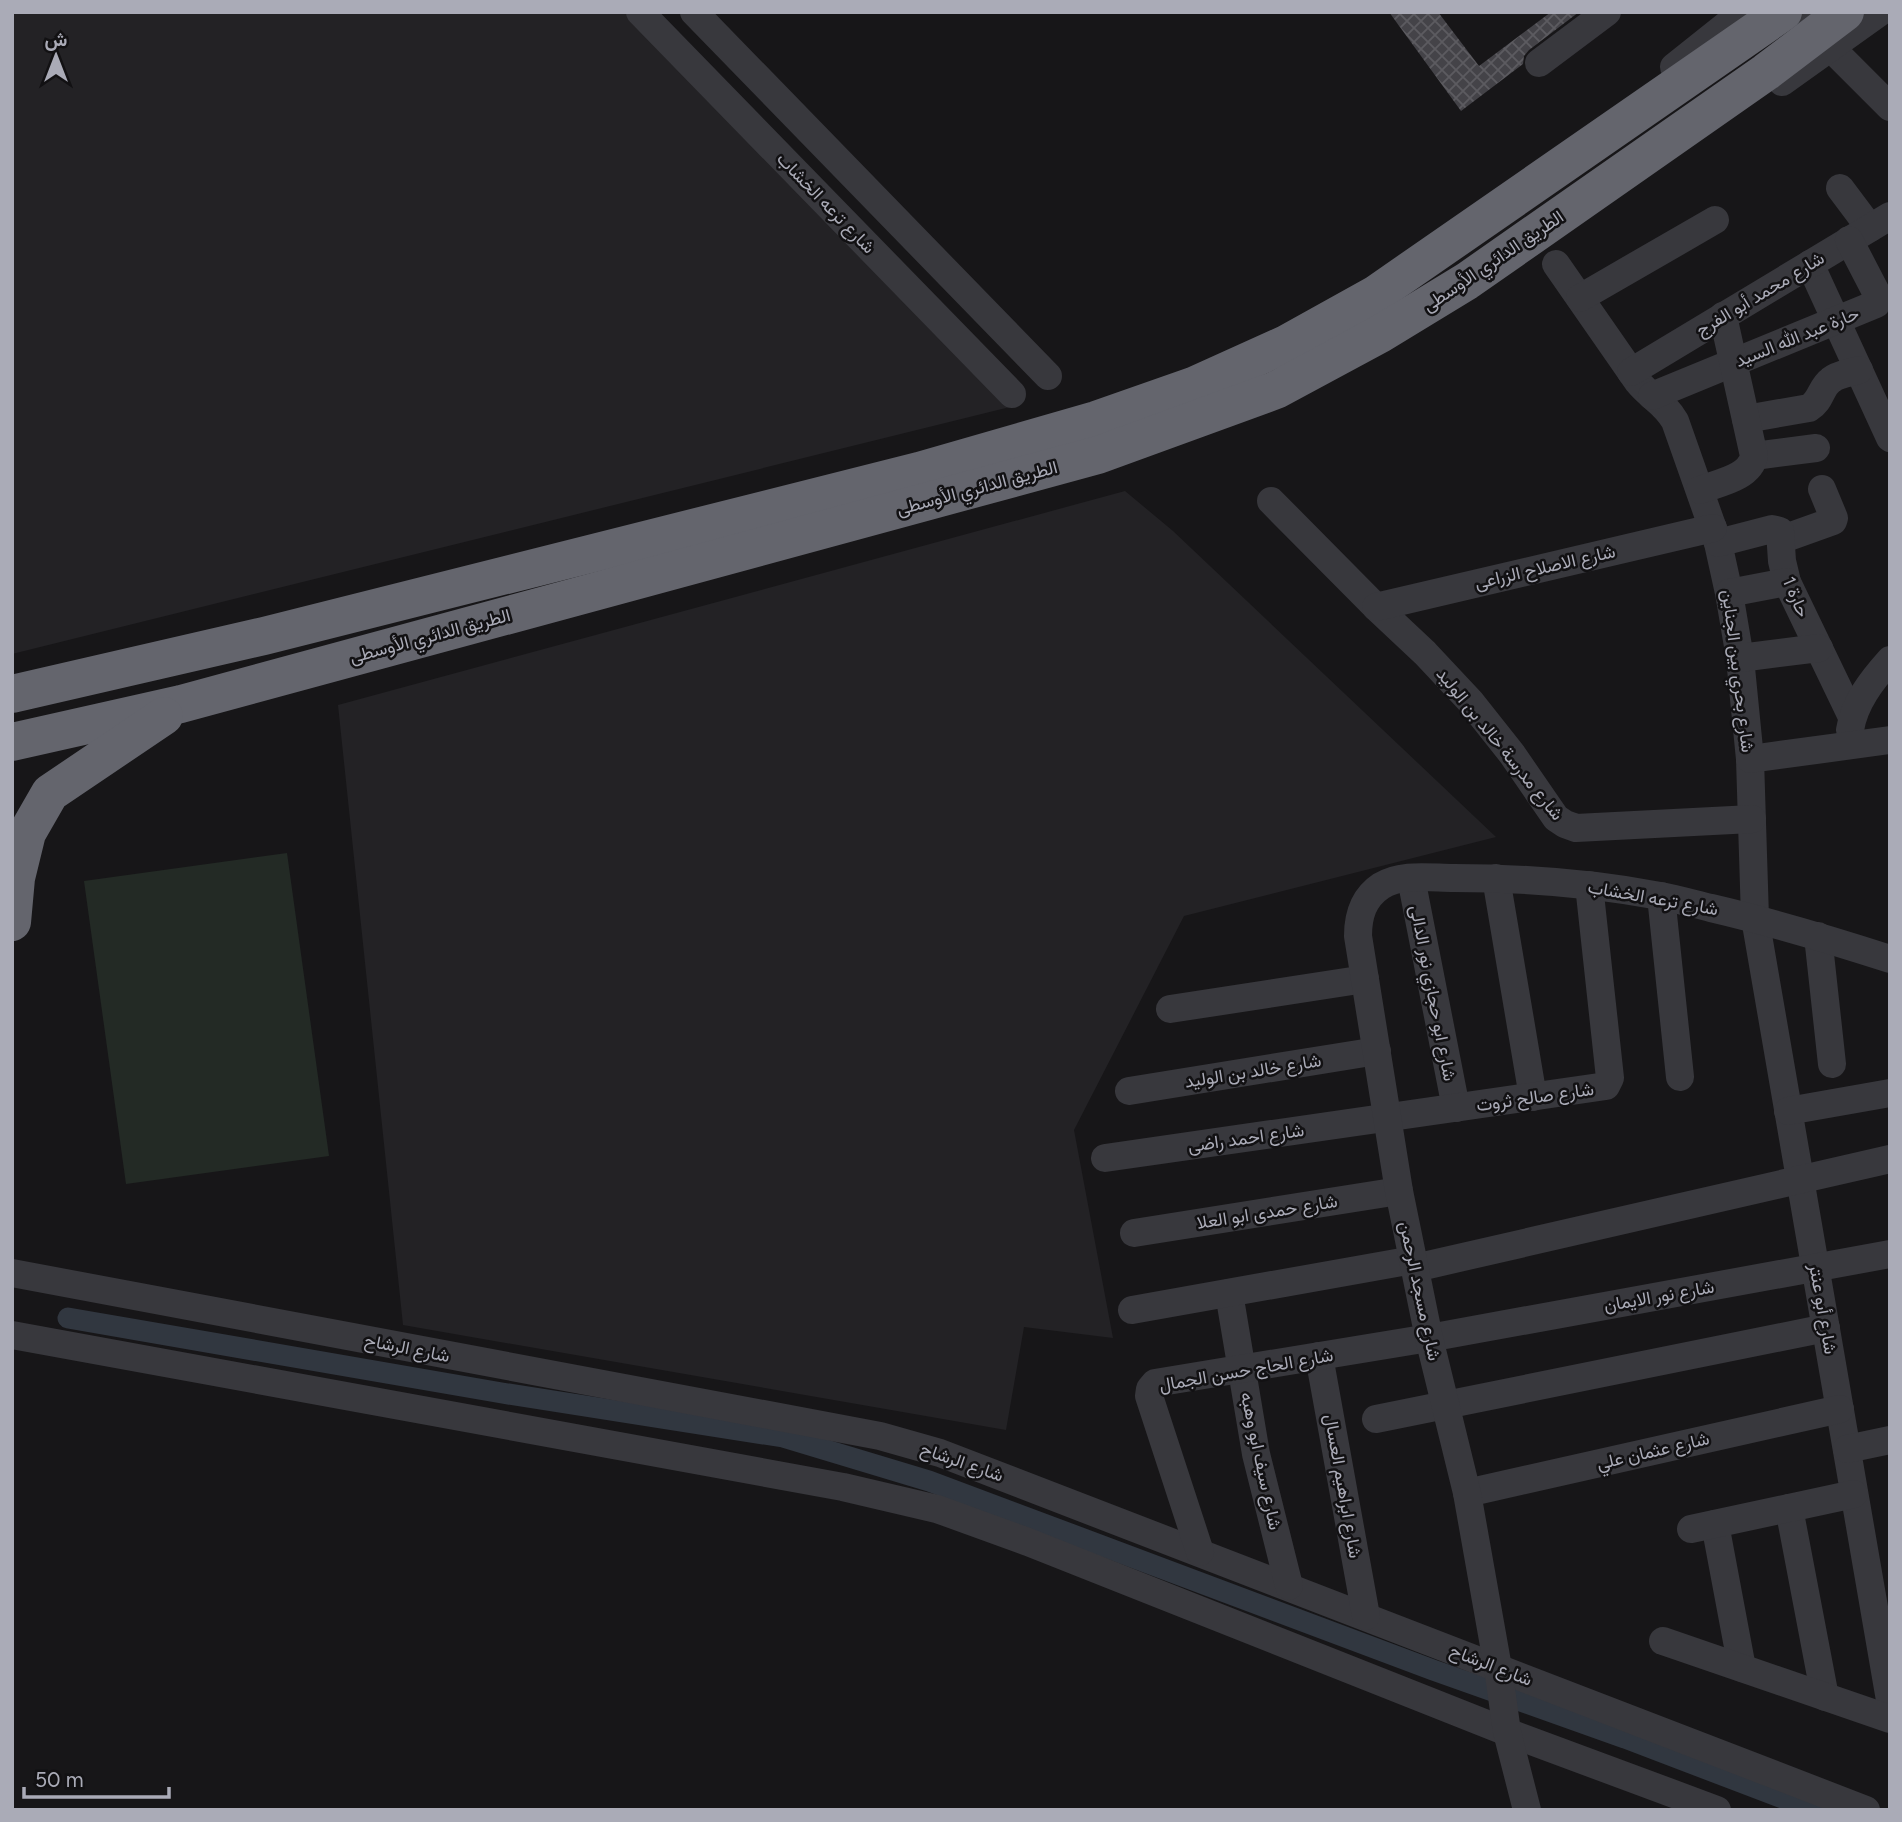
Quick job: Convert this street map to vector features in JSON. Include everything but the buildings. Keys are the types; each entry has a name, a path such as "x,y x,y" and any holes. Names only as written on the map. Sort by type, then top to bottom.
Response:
{"highway":[{"name":"الطريق الدائري الأوسطى","path":"12,694 264,636 919,471 1096,420 1193,386 1286,344 1376,294 1783,12"},
{"name":"الطريق الدائري الأوسطى","path":"12,742 181,704 1098,455 1276,390 1380,334 1467,281 1766,72 1845,12"},
{"path":"12,922 16,878 27,833 50,793 181,704"}],"street":[{"name":"شارع ترعه الخشاب","path":"640,12 1013,394"},
{"path":"694,12 1048,376"},
{"path":"1539,63 1607,12"},
{"path":"1804,12 1831,48 1890,107"},
{"path":"12,760 160,728 1103,468 1210,430 1363,360 1519,263 1880,12"},
{"path":"12,686 495,570 1080,411 1134,393 1239,349 1410,255 1575,145 1742,13 1792,75"},
{"path":"1840,188 1869,228"},
{"path":"1580,298 1715,220"},
{"name":"شارع محمد أبو الفرج","path":"1631,372 1869,228"},
{"name":"حارة عبد الله السيد","path":"1652,396 1876,304 1869,228"},
{"name":"شارع بحري بين الجناين","path":"1556,264 1644,390 1669,410 1715,535 1729,593 1740,658 1750,759 1755,918"},
{"path":"1810,264 1890,438"},
{"path":"1700,490 1743,473 1751,466 1754,456 1723,316"},
{"path":"1295,320 1331,376"},
{"path":"1746,419 1809,408 1817,403 1828,382 1859,370"},
{"path":"1754,456 1816,448"},
{"path":"1715,535 1774,528 1780,531 1780,540 1832,522 1834,518 1822,489"},
{"name":"شارع مدرسة خالد بن الوليد","path":"1271,501 1425,653 1470,702 1512,754 1556,818 1565,824 1576,828 1752,819"},
{"path":"637,531 655,591"},
{"name":"شارع الاصلاح الزراعى","path":"1376,607 1715,535"},
{"name":"حارة 1","path":"1780,540 1787,582 1852,717"},
{"path":"1729,593 1787,582"},
{"path":"1740,658 1819,648"},
{"path":"1847,746 1852,717 1864,694 1890,660"},
{"path":"1750,759 1890,740"},
{"name":"شارع ترعه الخشاب","path":"1411,878 1496,878 1588,885 1661,896 1755,918 1890,958"},
{"name":"شارع مسجد الرحمن","path":"1411,878 1382,885 1370,895 1362,907 1358,936 1399,1191 1429,1338 1467,1493 1507,1732 1527,1810"},
{"name":"شارع ابو حجازي نور الدالى","path":"1411,878 1456,1108"},
{"path":"1496,878 1533,1097"},
{"name":"شارع صالح ثروت","path":"1387,1118 1603,1087 1610,1081 1588,885"},
{"path":"1661,896 1679,1077"},
{"name":"شارع أبو عنتر","path":"1755,918 1854,1494 1881,1596 1890,1700"},
{"path":"1818,936 1832,1064"},
{"path":"1170,1010 1365,979"},
{"name":"شارع خالد بن الوليد","path":"1129,1091 1377,1051"},
{"path":"1788,1111 1890,1093"},
{"name":"شارع احمد راضى","path":"1105,1158 1387,1118"},
{"path":"1132,1310 1414,1264 1890,1159"},
{"name":"شارع حمدى ابو العلا","path":"1134,1233 1399,1191"},
{"name":"شارع نور الايمان","path":"1429,1338 1815,1267 1888,1261"},
{"name":"شارع الرشاح","path":"12,1273 880,1436 940,1452 1866,1810"},
{"name":"شارع سيف ابو وهبه","path":"1229,1293 1256,1454 1289,1586"},
{"path":"1376,1419 1826,1328"},
{"path":"12,1335 843,1487 937,1509 1028,1542 1507,1732 1717,1810"},
{"name":"شارع الحاج حسن الجمال","path":"1200,1552 1149,1392 1152,1385 1429,1338"},
{"name":"شارع ابراهيم العسال","path":"1319,1356 1366,1616"},
{"name":"شارع عثمان علي","path":"1467,1493 1840,1409"},
{"path":"1847,1449 1890,1440"},
{"path":"1742,1668 1703,1527 1854,1494"},
{"path":"1788,1508 1825,1697"},
{"path":"1663,1641 1890,1719"}],"shaded area":[{"path":"12,12 624,12 1014,406 12,654"},
{"path":"1125,491 1173,531 1496,837 1184,916 1074,1130 1113,1338 1024,1327 1006,1430 403,1325 338,705"},
{"path":"287,853 329,1156 126,1184 84,881"}],"waterway":[{"path":"68,1318 502,1393 783,1437 929,1481 1814,1810"}]}
